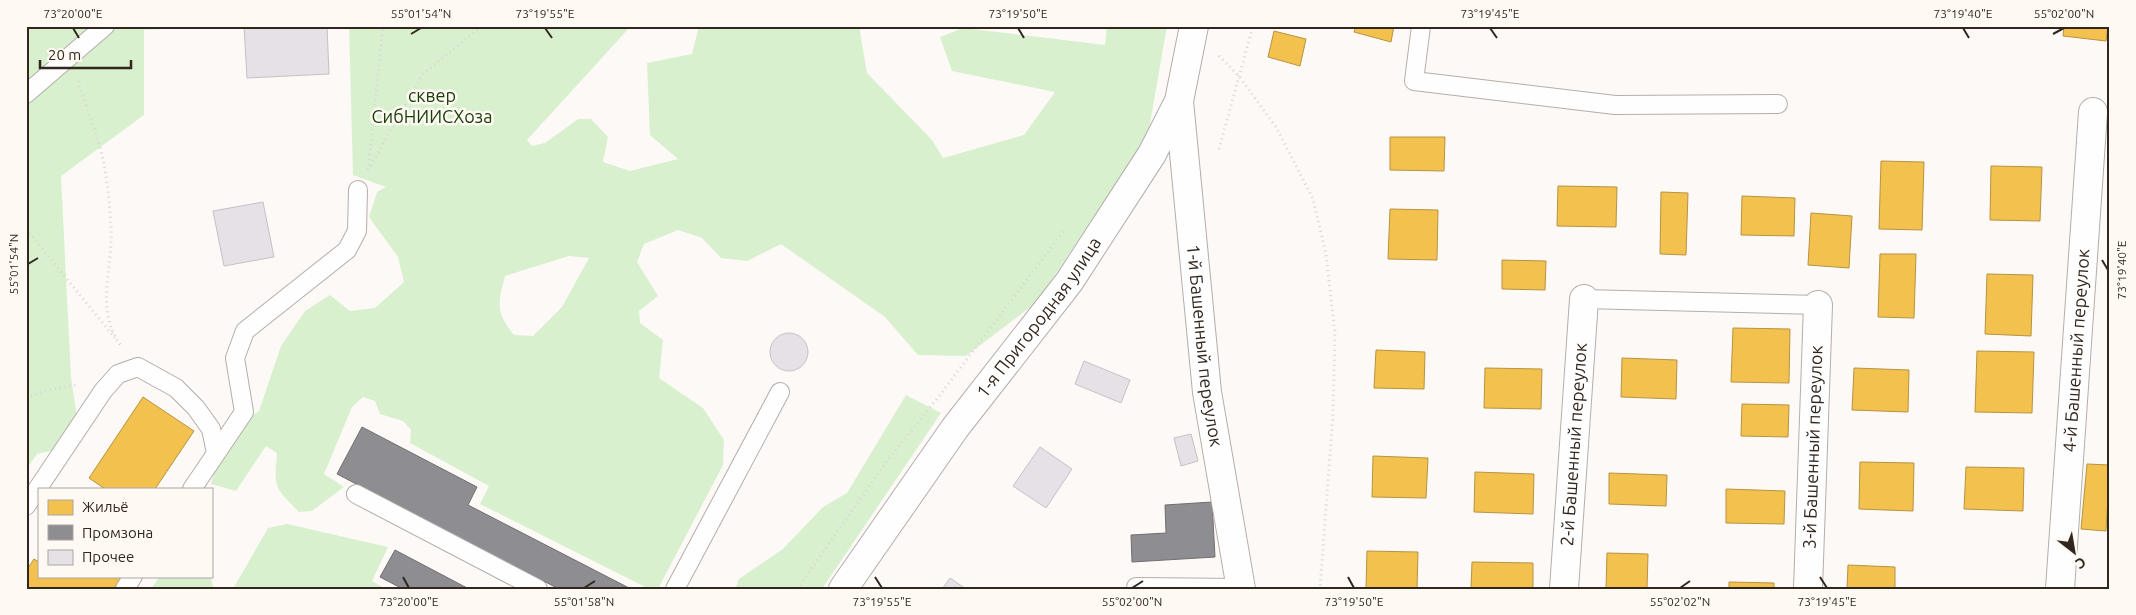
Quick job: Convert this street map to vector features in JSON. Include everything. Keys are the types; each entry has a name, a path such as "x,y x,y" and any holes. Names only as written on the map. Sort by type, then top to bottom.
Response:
{"street":[{"name":"1-я Пригородная улица","path":"843,589 955,428 1069,282 1152,154 1179,101 1194,28"},
{"name":"1-й Башенный переулок","path":"1179,101 1207,392 1241,588"},
{"name":"4-й Башенный переулок","path":"2060,589 2093,112"},
{"name":"2-й Башенный переулок","path":"1564,589 1584,299"},
{"name":"3-й Башенный переулок","path":"1808,589 1818,305"}],"lane":[{"path":"26,94 105,26"},
{"path":"1421,26 1414,81 1615,105 1778,104"},
{"path":"193,488 244,412 235,358 245,331 347,250 357,231 358,190"},
{"path":"1584,299 1818,305"},
{"path":"38,488 103,391 118,374 138,367 176,388 196,408 210,428 216,453"},
{"path":"675,589 780,392"},
{"path":"26,506 38,488"},
{"path":"356,494 538,589"},
{"path":"125,589 133,578"},
{"path":"1136,587 1241,588"}],"path":[{"path":"368,171 383,26"},
{"path":"358,190 423,74 482,26"},
{"path":"1219,149 1253,26"},
{"path":"1194,28 1238,75 1276,127 1313,199 1326,254 1335,333 1333,414 1320,589"},
{"path":"70,55 104,164 111,230 106,276 107,312 116,340"},
{"path":"797,589 887,460 945,388 1070,223"},
{"path":"26,230 138,367"},
{"path":"26,396 33,396 52,388 80,384 103,391"}],"green space":[{"path":"226,26 144,30 144,115 61,176 71,377 77,417 55,450 37,454 26,470 26,27"},
{"name":"сквер СибНИИСХоза","path":"349,26 631,26 527,140 532,146 545,143 578,119 591,119 608,137 603,162 630,171 678,159 650,135 647,63 692,54 699,26 859,26 867,73 932,140 943,158 1024,135 1055,92 952,71 940,37 963,28 1105,45 1107,26 1167,26 1148,135 1037,302 966,356 918,355 885,317 781,244 747,261 721,258 702,238 678,230 644,244 637,262 658,296 639,311 640,323 663,340 659,378 703,408 724,440 723,465 658,589 649,589 480,504 489,486 410,443 411,430 403,421 380,414 375,401 363,397 352,407 324,474 344,487 312,511 299,512 280,491 276,481 277,453 266,446 236,491 211,484 221,446 237,426 259,411 281,346 305,311 330,295 350,311 375,308 404,282 398,257 369,217 377,192 386,187 353,175","holes":["569,256 589,258 562,307 533,336 514,335 504,320 500,307 505,276"]},
{"path":"906,395 941,413 822,589 735,589 739,579 783,549 823,507 847,493"},
{"path":"287,524 388,547 372,581 386,589 233,589 268,528"},
{"path":"159,578 211,578 214,589 151,589"}],"building: Жильё":[{"path":"1356,26 1394,26 1391,42 1354,32"},
{"path":"2064,26 2108,26 2106,41 2063,36"},
{"path":"1274,31 1306,39 1300,66 1268,57"},
{"path":"1390,137 1445,137 1444,171 1390,170"},
{"path":"1881,161 1924,162 1922,230 1879,229"},
{"path":"1991,166 2042,167 2040,221 1990,220"},
{"path":"1558,186 1617,187 1616,227 1557,226"},
{"path":"1661,192 1688,193 1686,255 1660,254"},
{"path":"1742,196 1795,198 1794,236 1741,235"},
{"path":"1390,209 1438,210 1437,260 1388,259"},
{"path":"1811,213 1852,216 1849,268 1808,265"},
{"path":"1880,254 1916,254 1914,318 1878,317"},
{"path":"1502,260 1546,261 1545,290 1502,289"},
{"path":"1987,274 2033,275 2031,336 1985,334"},
{"path":"1733,328 1790,329 1789,383 1731,382"},
{"path":"1376,350 1425,352 1424,389 1374,388"},
{"path":"1977,351 2034,352 2032,413 1975,412"},
{"path":"1622,358 1677,360 1676,399 1621,397"},
{"path":"1485,368 1542,369 1541,409 1484,408"},
{"path":"1854,368 1909,370 1908,412 1852,410"},
{"path":"143,397 194,431 156,488 104,488 89,478"},
{"path":"1742,404 1789,405 1788,437 1741,436"},
{"path":"1373,456 1428,458 1426,498 1372,497"},
{"path":"1860,462 1914,463 1913,511 1859,509"},
{"path":"2087,464 2110,465 2106,531 2081,529"},
{"path":"1966,467 2024,468 2023,511 1964,509"},
{"path":"1475,472 1534,474 1533,514 1474,512"},
{"path":"1609,473 1667,475 1666,506 1609,504"},
{"path":"1726,489 1785,491 1784,524 1726,523"},
{"path":"1367,551 1418,552 1417,589 1366,589"},
{"path":"1607,553 1648,554 1647,589 1606,589"},
{"path":"34,559 38,561 38,578 121,578 114,589 26,589 26,571"},
{"path":"1472,562 1533,563 1533,589 1471,589"},
{"path":"1848,565 1895,567 1895,589 1847,589"},
{"path":"1729,582 1774,583 1774,589 1729,589"}],"building: Промзона":[{"path":"362,427 477,487 468,505 631,589 559,589 337,474"},
{"path":"1212,502 1215,557 1132,562 1131,535 1166,533 1165,505"},
{"path":"395,550 469,589 403,589 380,577"}],"building: Прочее":[{"path":"244,26 327,26 329,74 247,78"},
{"path":"263,202 274,257 224,266 213,211"},
{"path":"789,333 802,339 808,352 802,365 789,371 776,365 770,352 776,339"},
{"path":"1084,361 1130,380 1121,403 1075,384"},
{"path":"1191,434 1198,461 1181,466 1174,438"},
{"path":"1040,447 1072,469 1046,508 1013,486"},
{"path":"950,578 966,589 942,589"}]}
